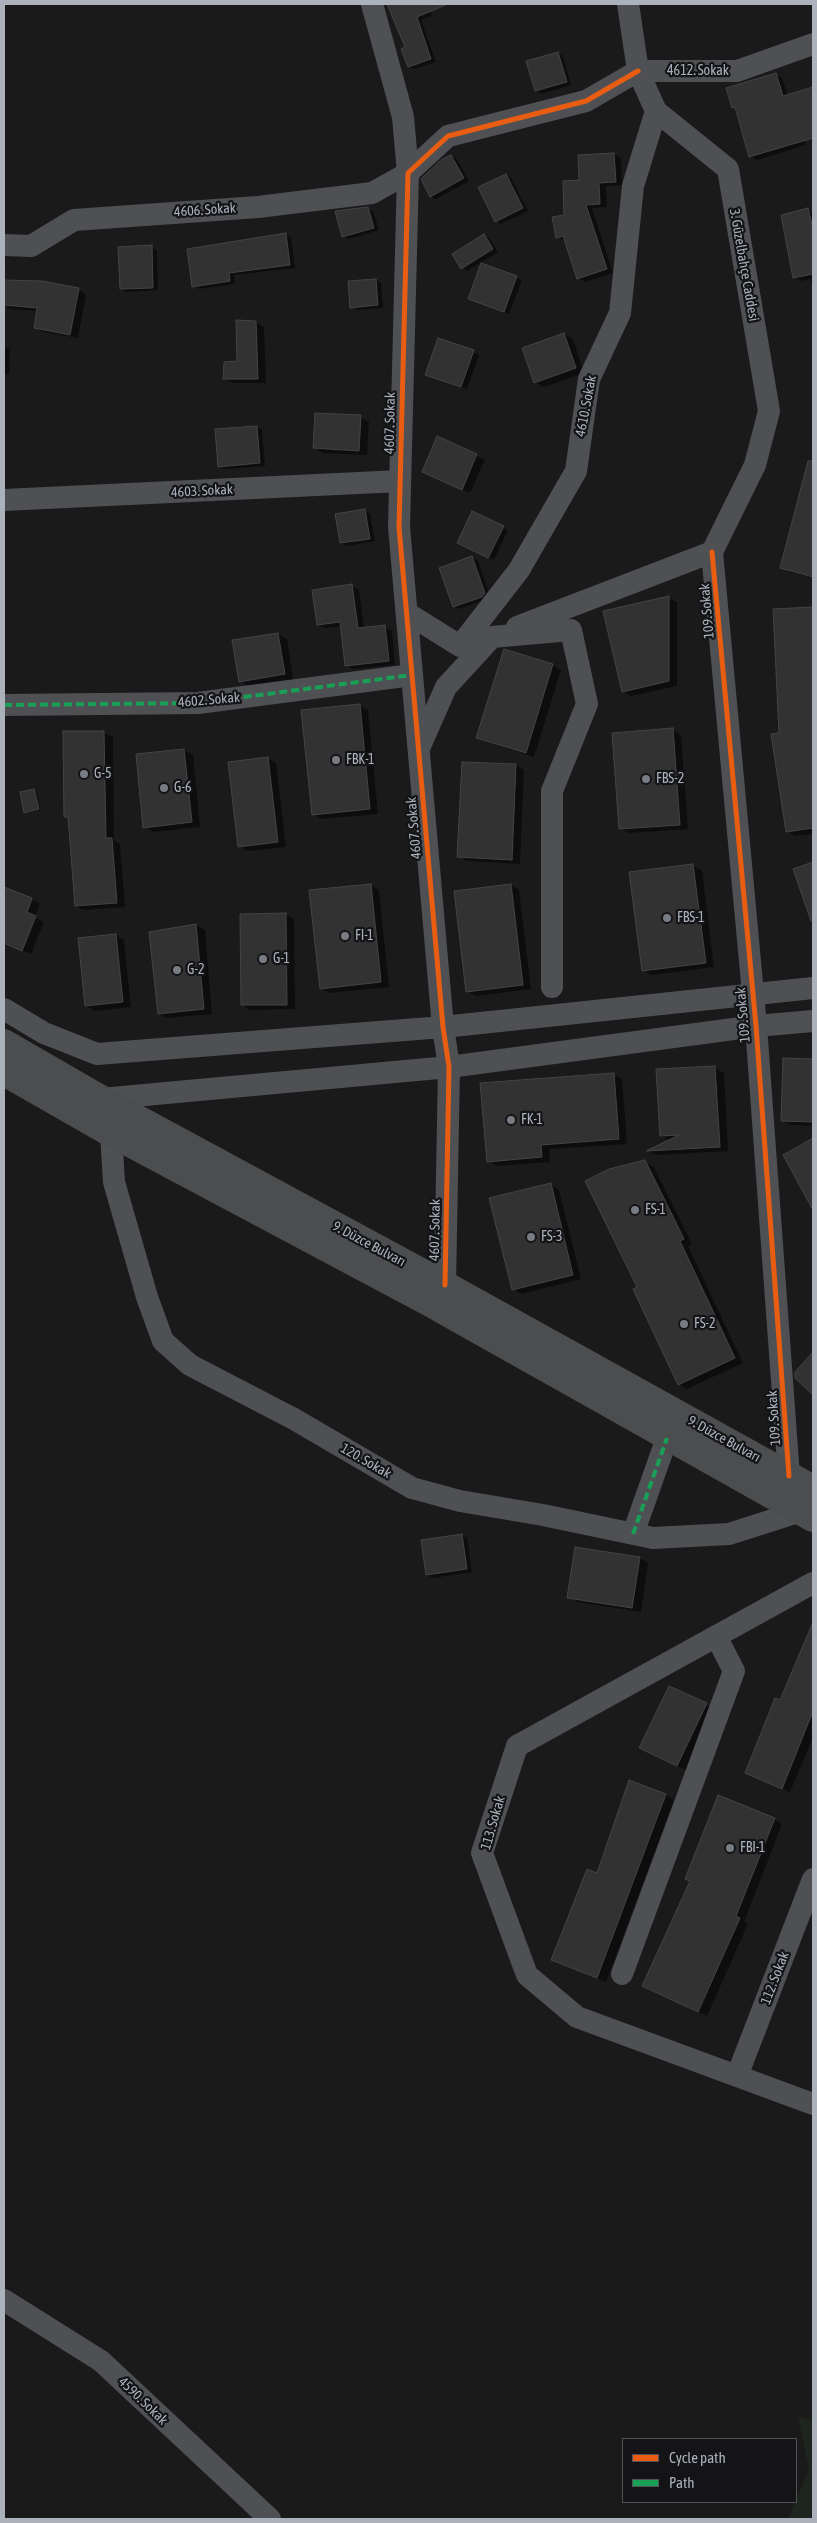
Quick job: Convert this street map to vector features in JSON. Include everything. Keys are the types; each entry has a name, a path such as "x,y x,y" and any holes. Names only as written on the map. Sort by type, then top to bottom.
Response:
{"main road":[{"name":"9. Düzce Bulvarı","path":"4,1043 101,1099 445,1285 789,1476 809,1506"},
{"name":"9. Düzce Bulvarı","path":"4,1072 111,1133 434,1305 667,1438 809,1506"}],"street":[{"path":"372,4 403,116 408,172"},
{"name":"3. Güzelbahçe Caddesi","path":"628,4 638,71 656,112 728,169 769,411 755,465 712,552"},
{"name":"4612. Sokak","path":"638,71 737,71 813,44"},
{"name":"4606. Sokak","path":"4,245 30,246 74,220 258,207 372,193 408,172 448,136 586,101 638,71"},
{"name":"4610. Sokak","path":"460,646 519,570 576,471 588,379 620,313 633,186 656,112"},
{"name":"4607. Sokak","path":"408,172 399,527 443,1027 449,1067 445,1285"},
{"name":"4603. Sokak","path":"4,500 400,481"},
{"path":"407,613 460,646 492,637 712,552"},
{"name":"109. Sokak","path":"712,552 756,1026 789,1476"},
{"path":"419,750 446,687 492,637 571,630 587,704 552,791 552,987"},
{"name":"4602. Sokak","path":"4,705 198,703 412,675"},
{"path":"4,1009 44,1033 97,1054 443,1027 813,988"},
{"path":"101,1099 449,1067 756,1026 813,1021"},
{"name":"120. Sokak","path":"111,1133 114,1182 147,1297 163,1341 190,1364 294,1419 412,1488 460,1501 543,1515 653,1538 729,1534 809,1506"},
{"path":"633,1534 667,1438"},
{"name":"113. Sokak","path":"813,1583 517,1746 482,1853 527,1975 577,2018 813,2104"},
{"path":"622,1974 734,1671 716,1636"},
{"name":"112. Sokak","path":"737,2076 813,1879"},
{"name":"4590. Sokak","path":"4,2300 101,2361 270,2519"}],"shaded area":[{"path":"798,2417 813,2421 813,2519 788,2519 795,2503 797,2503 797,2498 809,2469"}],"building":[{"path":"387,4 448,4 417,17 431,59 408,67 401,49 405,47"},
{"path":"558,52 567,82 535,91 526,61"},
{"path":"776,73 783,96 813,87 813,138 749,157 735,107 732,108 726,88"},
{"path":"614,153 616,182 599,183 600,204 586,205 607,269 577,279 563,236 556,238 552,217 564,215 563,181 579,180 578,155"},
{"path":"451,155 464,178 430,197 421,179 441,160"},
{"path":"506,174 523,208 495,222 478,187"},
{"path":"368,207 374,228 342,237 335,211"},
{"path":"808,208 813,228 813,274 793,278 781,215"},
{"path":"286,233 290,265 229,273 230,281 192,287 187,249"},
{"path":"484,234 493,249 461,269 452,254"},
{"path":"152,245 153,288 120,289 118,247"},
{"path":"481,263 517,276 504,312 468,299"},
{"path":"376,279 378,305 350,308 348,281"},
{"path":"4,280 42,281 79,288 70,335 34,328 37,308 4,305"},
{"path":"236,320 256,321 258,379 223,379 224,362 237,361"},
{"path":"564,333 576,368 534,383 522,348"},
{"path":"438,338 474,350 461,387 425,375"},
{"path":"315,413 361,415 359,451 313,448"},
{"path":"257,426 260,463 218,467 215,429"},
{"path":"437,436 477,454 462,490 422,472"},
{"path":"808,461 813,461 813,577 780,568"},
{"path":"365,509 370,539 340,543 335,514"},
{"path":"472,511 504,526 488,558 457,543"},
{"path":"472,556 485,593 482,597 453,607 439,568"},
{"path":"352,584 358,628 385,625 389,661 345,666 340,622 317,625 312,590"},
{"path":"669,596 669,681 622,692 603,611"},
{"path":"813,607 813,828 786,832 771,734 779,733 773,609"},
{"path":"278,633 285,674 239,682 232,640"},
{"path":"504,649 553,664 526,753 476,738"},
{"name":"FBK-1","path":"360,704 370,809 312,815 301,710"},
{"name":"FBS-2","path":"673,728 680,825 619,829 612,733"},
{"path":"63,731 104,731 106,838 112,838 117,903 75,906 68,817 64,817"},
{"name":"G-6","path":"184,749 192,822 143,828 136,754"},
{"path":"268,757 278,842 238,847 228,762"},
{"path":"462,762 516,764 512,860 457,857"},
{"path":"34,789 39,809 24,813 20,792"},
{"path":"813,862 813,921 811,921 793,869"},
{"name":"FBS-1","path":"693,864 706,963 642,971 629,872"},
{"name":"FI-1","path":"371,884 381,982 320,989 309,890"},
{"path":"511,884 523,985 466,992 454,891"},
{"path":"4,887 32,898 27,912 36,916 22,951 4,943"},
{"name":"G-1","path":"286,913 287,1005 241,1005 240,914"},
{"name":"G-2","path":"196,924 204,1009 158,1014 149,932"},
{"path":"116,934 123,1002 85,1006 78,938"},
{"path":"783,1058 813,1059 813,1122 781,1121"},
{"path":"715,1066 720,1147 646,1151 679,1135 660,1136 656,1069"},
{"path":"614,1073 619,1139 541,1145 542,1157 487,1162 480,1083"},
{"path":"813,1138 813,1210 783,1155"},
{"path":"645,1160 684,1239 680,1241 735,1358 678,1385 633,1289 637,1287 585,1181 609,1169"},
{"name":"FS-3","path":"551,1183 573,1275 512,1290 489,1198"},
{"path":"813,1352 813,1395 795,1378 795,1372"},
{"path":"462,1534 467,1569 426,1575 421,1540"},
{"path":"575,1547 640,1557 632,1608 567,1598"},
{"path":"813,1622 813,1711 782,1789 745,1773 775,1698 780,1700"},
{"path":"669,1686 707,1703 677,1766 639,1748"},
{"path":"629,1780 666,1794 597,1978 551,1960 587,1869 597,1873"},
{"path":"718,1795 775,1818 736,1916 740,1918 698,2012 642,1986 690,1881 685,1879"}],"marked path":[{"path":"4,705 198,703 412,675"},
{"path":"633,1534 667,1438"}],"cycle path":[{"path":"445,1285 449,1067 443,1027 399,527 408,173 448,136 586,101 638,71"},
{"path":"712,552 756,1026 789,1476"}],"place":[{"name":"FBK-1","path":"336,760"},
{"name":"G-5","path":"84,774"},
{"name":"FBS-2","path":"646,779"},
{"name":"G-6","path":"164,788"},
{"name":"FBS-1","path":"667,918"},
{"name":"FI-1","path":"345,936"},
{"name":"G-1","path":"263,959"},
{"name":"G-2","path":"177,970"},
{"name":"FK-1","path":"511,1120"},
{"name":"FS-1","path":"635,1210"},
{"name":"FS-3","path":"531,1237"},
{"name":"FS-2","path":"684,1324"},
{"name":"FBI-1","path":"730,1848"}]}
